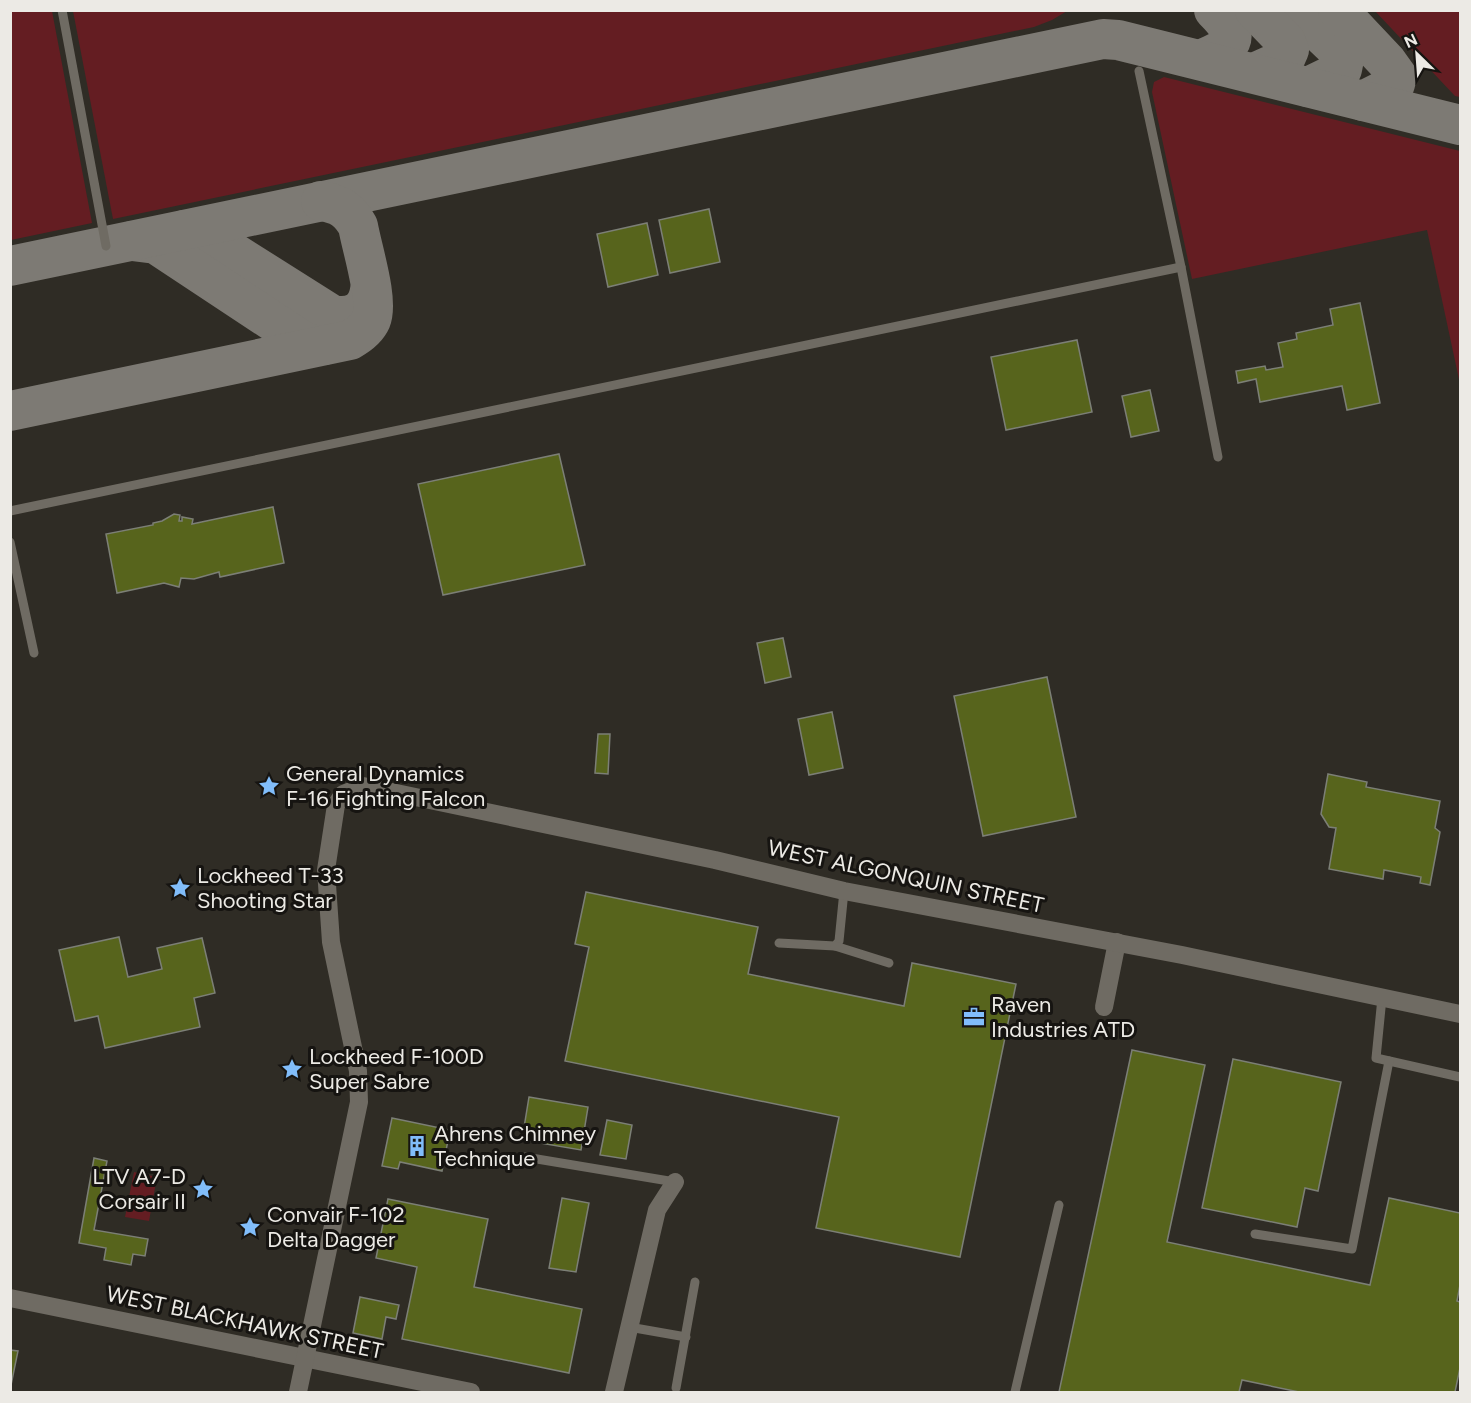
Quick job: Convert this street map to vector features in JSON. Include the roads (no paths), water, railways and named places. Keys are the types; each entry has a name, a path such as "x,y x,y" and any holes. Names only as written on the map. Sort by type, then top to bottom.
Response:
{"street":[{"name":"WEST ALGONQUIN STREET","path":"305,1358 359,1102 358,1071 331,942 326,870 336,805 343,794 363,786 715,860 844,891 1117,942 1461,1014"},
{"path":"1104,1007 1117,942"},
{"path":"614,1392 657,1210 675,1182"},
{"name":"WEST BLACKHAWK STREET","path":"10,1298 471,1392"},
{"path":"298,1392 305,1358"}],"lane":[{"path":"62,10 106,246"},
{"path":"1139,72 1181,267 1218,457"},
{"path":"10,511 1181,267"},
{"path":"10,542 34,653"},
{"path":"835,946 839,942 844,891"},
{"path":"779,943 835,946 889,963"},
{"path":"1382,998 1376,1058 1461,1077"},
{"path":"1255,1234 1352,1249 1389,1061"},
{"path":"525,1157 675,1182"},
{"path":"1015,1392 1059,1205"},
{"path":"676,1388 695,1282"},
{"path":"629,1327 686,1337"}],"place":[{"name":"General Dynamics F-16 Fighting Falcon","path":"269,786"},
{"name":"Lockheed T-33 Shooting Star","path":"180,888"},
{"name":"Raven Industries ATD","path":"974,1017"},
{"name":"Lockheed F-100D Super Sabre","path":"292,1069"},
{"name":"Ahrens Chimney Technique","path":"417,1146"},
{"name":"LTV A7-D Corsair II","path":"203,1189"},
{"name":"Convair F-102 Delta Dagger","path":"250,1227"}]}
